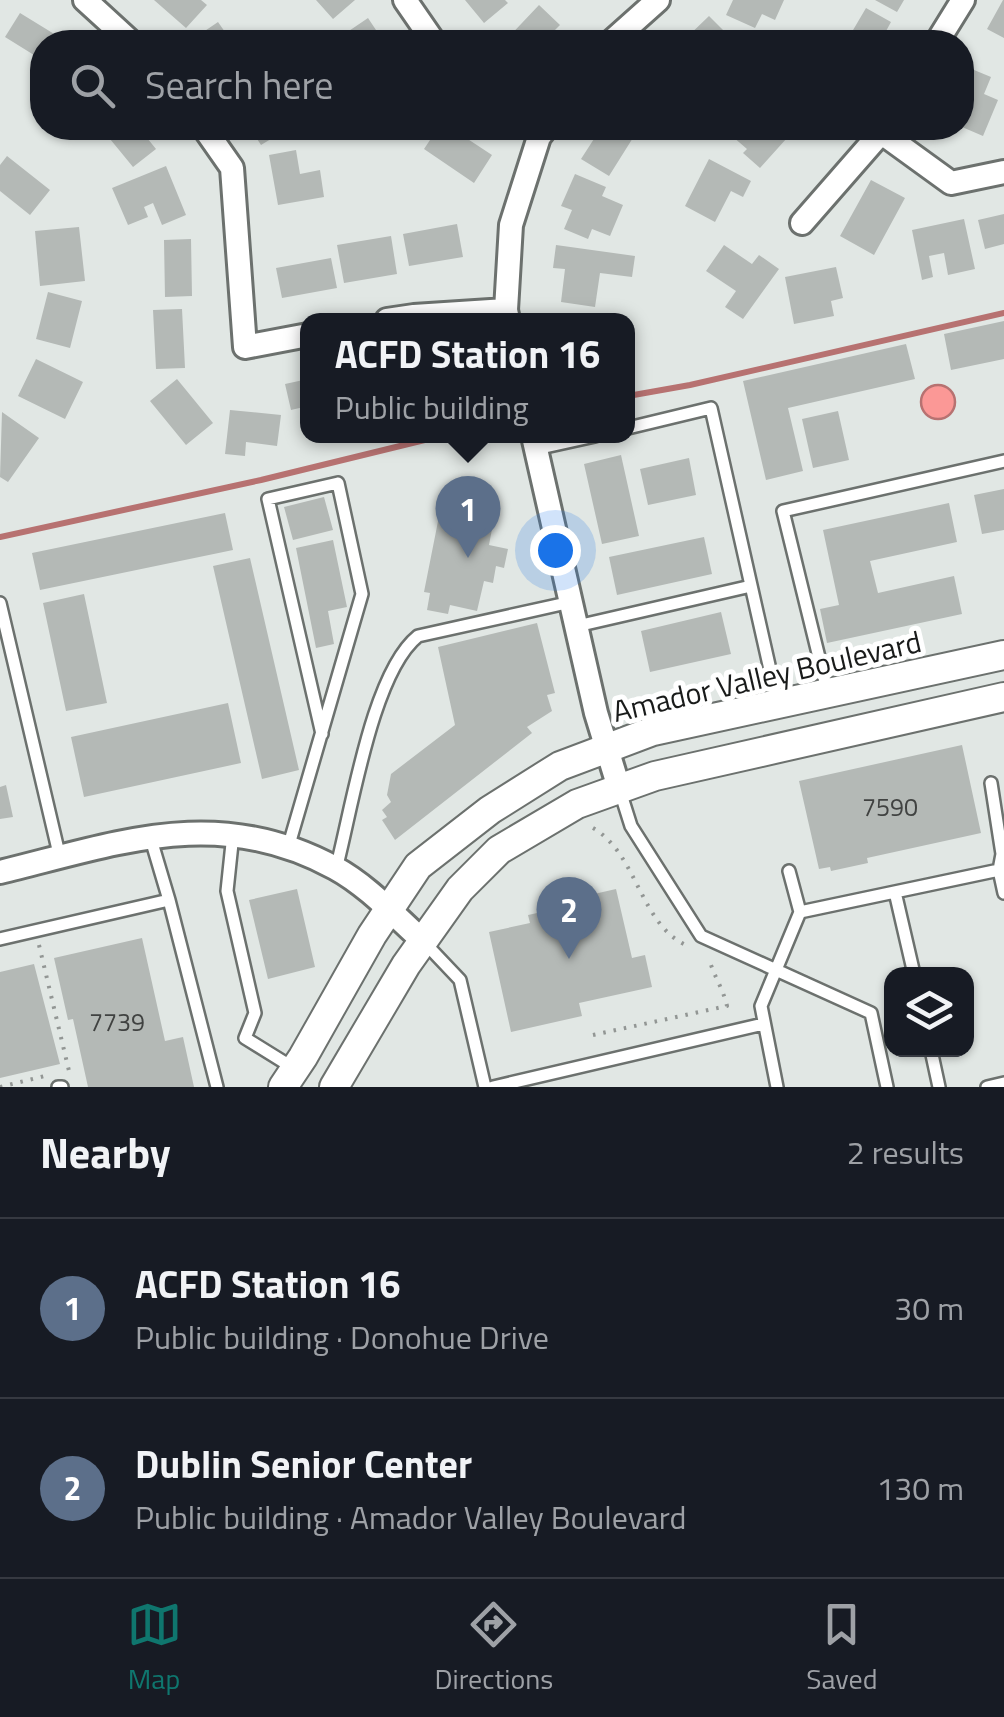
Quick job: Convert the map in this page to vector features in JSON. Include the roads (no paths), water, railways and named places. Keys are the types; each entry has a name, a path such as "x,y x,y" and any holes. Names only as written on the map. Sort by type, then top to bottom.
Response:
{"street":[{"path":"85,0 118,30"},
{"path":"405,0 426,30"},
{"path":"624,30 658,0"},
{"path":"944,30 963,0"},
{"path":"212,140 232,168 245,347 300,337"},
{"path":"507,313 511,226 535,140"},
{"path":"802,223 874,140"},
{"path":"896,140 951,183 1004,172"},
{"path":"535,443 576,626 619,788"},
{"name":"Amador Valley Boulevard","path":"289,1078 418,866 490,810 560,766 653,730 1004,655"},
{"path":"334,1087 423,941 460,889 498,850 577,804 655,776 1004,698"},
{"path":"0,872 150,836 181,832 234,834 288,848 336,868 423,941"}],"lane":[{"path":"635,426 712,408 778,704"},
{"path":"828,694 783,511 1004,461"},
{"path":"288,848 322,734 362,594 338,483 268,499 322,734"},
{"path":"576,626 751,586"},
{"path":"336,868 380,702 402,648 418,636 571,602"},
{"path":"0,604 60,858"},
{"path":"991,784 1004,893"},
{"path":"619,788 630,826 701,936 871,1013 888,1087"},
{"path":"234,834 227,891 255,1013 244,1038 289,1078"},
{"path":"150,836 217,1087"},
{"path":"800,912 999,870"},
{"path":"777,1087 761,1006 800,912 788,872"},
{"path":"895,892 912,967"},
{"path":"0,939 169,900"},
{"path":"423,941 460,980 485,1087"},
{"path":"493,1087 763,1024"},
{"path":"932,1057 939,1087"},
{"path":"987,1087 1004,1083"}],"waterway":[{"path":"635,395 1004,313"},
{"path":"0,537 412,443"}],"place":[{"name":"ACFD Station 16","path":"468,558"},
{"name":"Dublin Senior Center","path":"569,959"}]}
